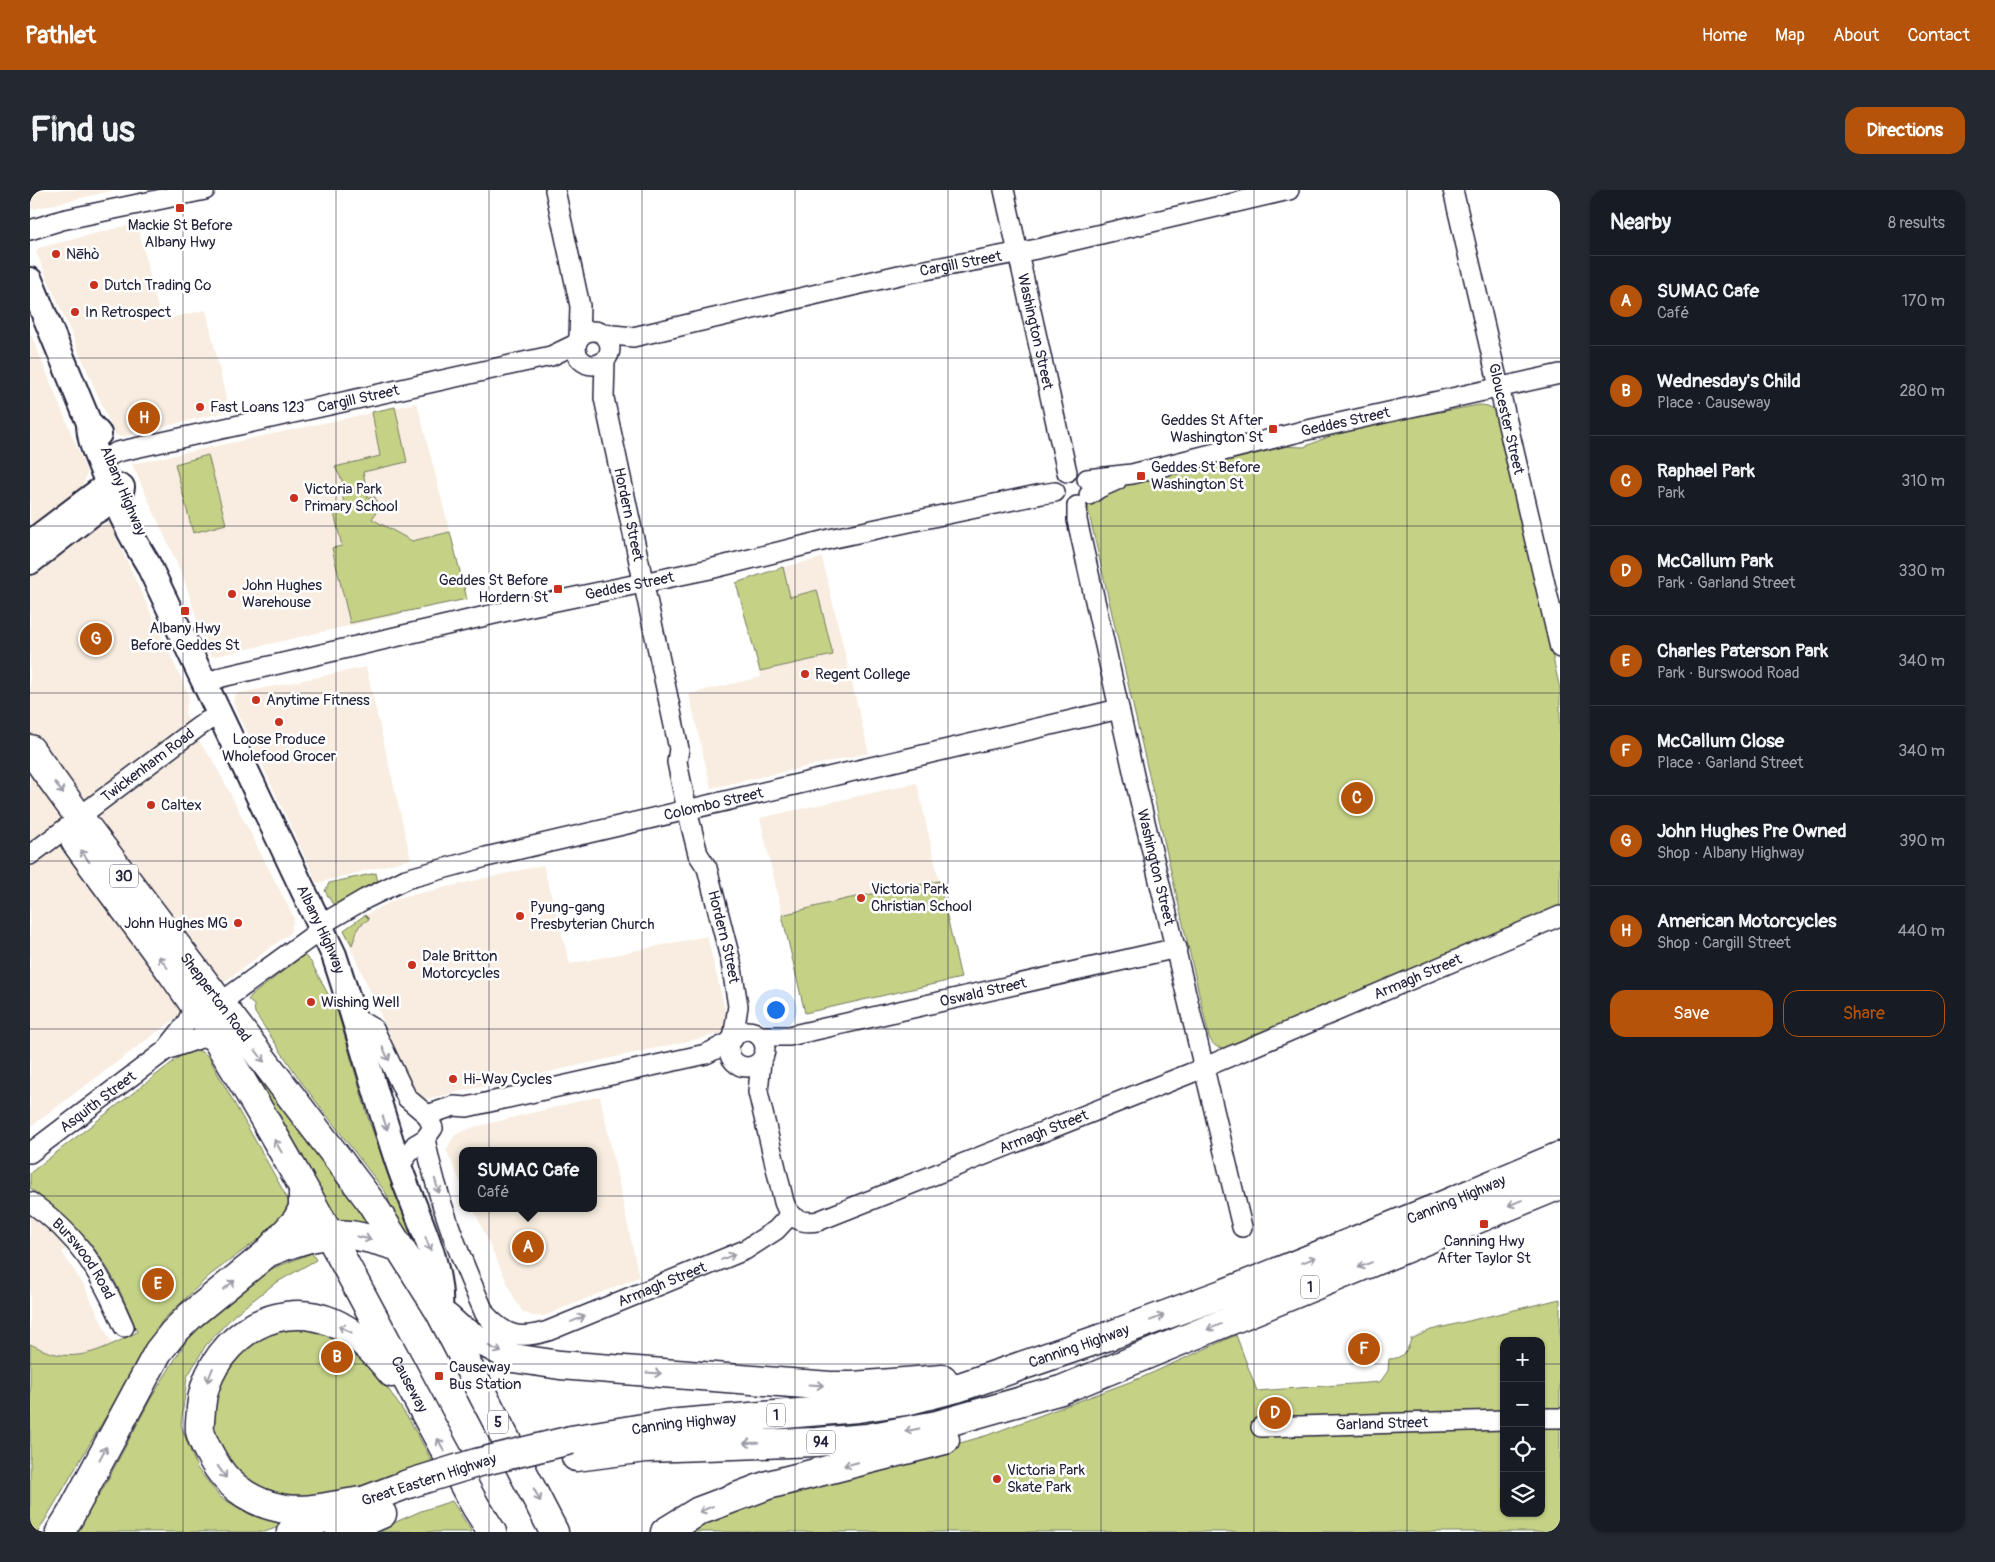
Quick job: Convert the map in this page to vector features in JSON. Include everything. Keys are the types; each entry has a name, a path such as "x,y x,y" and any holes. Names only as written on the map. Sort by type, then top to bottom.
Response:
{"highway":[{"name":"Shepperton Road","path":"30,749 72,823 193,1001 221,1046 328,1234"},
{"name":"Shepperton Road","path":"30,780 72,823 220,1003 371,1202 399,1247"},
{"name":"Canning Highway","path":"573,1448 667,1424 836,1411 882,1405 930,1396 979,1382 1225,1293 1560,1156"},
{"name":"Canning Highway","path":"573,1448 646,1448 816,1442 867,1438 937,1425 1060,1390 1560,1185"},
{"path":"60,1532 158,1352 191,1315 266,1254 297,1220 303,1208 303,1188"},
{"path":"266,1254 303,1239 328,1234 365,1237 399,1247"},
{"name":"Causeway","path":"328,1234 476,1508 492,1532"},
{"name":"5","path":"399,1247 440,1312 554,1532"},
{"path":"440,1312 459,1329 513,1358 560,1365 830,1386 853,1386 935,1378 979,1382"},
{"path":"363,1501 300,1510 281,1508 245,1494 226,1479 209,1454 200,1429 202,1395 211,1370 223,1352 247,1330 274,1318 311,1316 330,1321 350,1332 387,1366 425,1415"},
{"path":"665,1532 699,1511 768,1484 935,1443 1001,1422 1060,1390"},
{"name":"Great Eastern Highway","path":"291,1532 363,1501 493,1475 573,1448"},
{"name":"Great Eastern Highway","path":"340,1532 412,1492"}],"main road":[{"name":"Albany Highway","path":"30,280 89,423 89,437 115,490 144,537 148,564 334,955 355,1018 371,1079 398,1166 431,1254 442,1295 440,1312"},
{"name":"Albany Highway","path":"89,423 99,433 108,456 115,490"},
{"path":"30,542 115,490"},
{"path":"30,562 94,512 115,490"}],"street":[{"path":"30,230 62,220 205,190"},
{"name":"Hordern Street","path":"555,190 587,345 604,398 644,582 679,749 677,762 693,808 698,854 707,868 730,962 738,1006 753,1052 758,1092 784,1202 791,1214"},
{"name":"Washington Street","path":"1004,190 1067,472"},
{"name":"Cargill Street","path":"108,456 216,429 551,356 587,345 893,277 1018,252 1289,190"},
{"name":"Gloucester Street","path":"1453,190 1557,620 1560,648"},
{"name":"Cargill Street","path":"607,357 633,336"},
{"path":"609,341 607,357 598,365 587,345 609,341"},
{"name":"Hordern Street","path":"604,398 607,357"},
{"name":"Geddes Street","path":"1084,494 1132,474 1303,431 1560,374"},
{"path":"1067,472 1076,472 1084,494 1063,504 1055,492 1059,478 1067,472"},
{"name":"Geddes Street","path":"205,684 222,676 503,612 710,568 841,536 1055,492"},
{"name":"Washington Street","path":"1084,494 1077,520 1177,948 1203,1068 1242,1227"},
{"name":"Colombo Street","path":"320,928 329,920 365,899 406,879 466,862 1120,710"},
{"name":"Twickenham Road","path":"30,855 197,728 207,721 220,716"},
{"name":"Armagh Street","path":"428,1127 430,1166 449,1226 485,1314 505,1332 520,1336 532,1336 745,1250 776,1230 791,1214 798,1220 808,1223 818,1221 1203,1068 1560,916"},
{"path":"220,1003 320,928"},
{"name":"Oswald Street","path":"428,1127 454,1106 467,1107 706,1054 753,1052 790,1036 1177,948"},
{"name":"Asquith Street","path":"30,1153 166,1050 190,1018 193,1010 193,1001"},
{"name":"Hordern Street","path":"731,1041 738,1006"},
{"path":"355,1018 374,1029 407,1098 428,1127 398,1166"},
{"name":"Oswald Street","path":"706,1054 731,1041 736,1035 744,1031 753,1052"},
{"name":"Asquith Street","path":"166,1050 204,1038 215,1041 221,1046"},
{"path":"731,1041 729,1051 753,1052"},
{"name":"Burswood Road","path":"30,1202 50,1217 84,1251 107,1288 124,1327"},
{"path":"1545,1418 1560,1418"},
{"name":"Garland Street","path":"1261,1427 1500,1420"}],"shaded area":[{"path":"30,190 115,190 30,210"},
{"path":"137,223 161,320 206,310 229,411 120,437 115,435 36,252 38,248"},
{"path":"30,332 87,472 83,486 103,525 106,523 110,524 189,696 185,713 204,749 213,760 294,918 290,933 30,1127"},
{"name":"Victoria Park Primary School","path":"417,403 467,599 212,657 207,650 184,579 132,464"},
{"name":"Regent College","path":"822,558 869,753 711,788 689,694 761,677 736,583 783,567"},
{"path":"366,667 411,859 317,883 233,702 236,694"},
{"name":"Victoria Park Christian School","path":"917,783 961,978 805,1013 760,818"},
{"path":"543,865 570,964 707,936 729,1032 426,1099 415,1092 343,931 369,913 399,898"},
{"path":"600,1096 639,1277 544,1316 533,1316 523,1312 515,1300 475,1212 597,1212 597,1147 459,1147 459,1178 446,1150 455,1135 471,1128"},
{"path":"30,1210 69,1246 62,1252 85,1287 112,1344 96,1353 76,1356 53,1354 30,1344"}],"green space":[{"path":"1479,405 1490,407 1498,415 1560,689 1560,908 1226,1048 1218,1047 1212,1043 1209,1037 1088,509 1090,501 1102,490 1277,446 1304,447 1347,429"},
{"path":"395,407 407,462 363,472 368,498 375,497 377,503 382,503 372,519 412,541 450,532 467,599 350,623 332,548 342,546 334,513 344,512 342,480 335,467 380,456 372,412"},
{"path":"208,455 226,524 193,533 175,464"},
{"path":"783,567 790,597 817,590 833,655 760,671 736,583"},
{"path":"376,873 378,883 337,905 332,903 325,891 329,883"},
{"path":"939,881 961,978 805,1013 782,915 846,899"},
{"path":"365,915 369,919 359,926 352,945 344,930"},
{"path":"304,955 311,962 338,1013 369,1121 415,1247 395,1218 386,1193 302,1083 255,1013 254,1005 248,1000"},
{"path":"238,1048 379,1225 337,1226"},
{"path":"198,1050 208,1056 280,1185 289,1202 286,1212 267,1233 210,1275 162,1321 38,1532 30,1532 30,1344 52,1353 63,1355 86,1354 137,1332 120,1291 98,1254 74,1226 30,1188 30,1173 187,1051"},
{"path":"312,1253 316,1260 274,1284 234,1315 206,1345 187,1377 181,1425 197,1468 220,1497 253,1516 296,1520 265,1532 75,1532 104,1487 150,1400 185,1343 220,1304 266,1271"},
{"path":"1560,1299 1560,1532 683,1532 718,1513 988,1435 1143,1377 1236,1335 1257,1391 1380,1382 1388,1371 1389,1359 1401,1356 1406,1351 1411,1339 1431,1330"},
{"path":"313,1328 346,1342 378,1374 410,1421 433,1463 376,1483 324,1497 295,1499 272,1494 244,1481 222,1455 212,1427 219,1371 246,1341 277,1330"},
{"path":"452,1501 472,1532 373,1532 421,1511"}],"place":[{"name":"Mackie St Before Albany Hwy","path":"180,208"},
{"name":"Nēhò","path":"56,254"},
{"name":"Dutch Trading Co","path":"94,285"},
{"name":"In Retrospect","path":"75,312"},
{"name":"Fast Loans 123","path":"200,407"},
{"name":"American Motorcycles","path":"144,418"},
{"name":"Geddes St After Washington St","path":"1273,429"},
{"name":"Geddes St Before Washington St","path":"1141,476"},
{"name":"Victoria Park Primary School","path":"294,498"},
{"name":"Geddes St Before Hordern St","path":"558,589"},
{"name":"John Hughes Warehouse","path":"232,594"},
{"name":"Albany Hwy Before Geddes St","path":"185,611"},
{"name":"John Hughes Pre Owned","path":"96,639"},
{"name":"Regent College","path":"805,674"},
{"name":"Anytime Fitness","path":"256,700"},
{"name":"Loose Produce Wholefood Grocer","path":"279,722"},
{"name":"Raphael Park","path":"1357,798"},
{"name":"Caltex","path":"151,805"},
{"name":"Victoria Park Christian School","path":"861,898"},
{"name":"Pyung-gang Presbyterian Church","path":"520,916"},
{"name":"John Hughes MG","path":"238,923"},
{"name":"Dale Britton Motorcycles","path":"412,965"},
{"name":"Wishing Well","path":"311,1002"},
{"name":"Hi-Way Cycles","path":"453,1079"},
{"name":"Canning Hwy After Taylor St","path":"1484,1224"},
{"name":"SUMAC Cafe","path":"528,1247"},
{"name":"Charles Paterson Park","path":"158,1284"},
{"name":"McCallum Close","path":"1364,1349"},
{"name":"Wednesday's Child","path":"337,1357"},
{"name":"Causeway Bus Station","path":"439,1376"},
{"name":"McCallum Park","path":"1275,1413"},
{"name":"Victoria Park Skate Park","path":"997,1479"}]}
